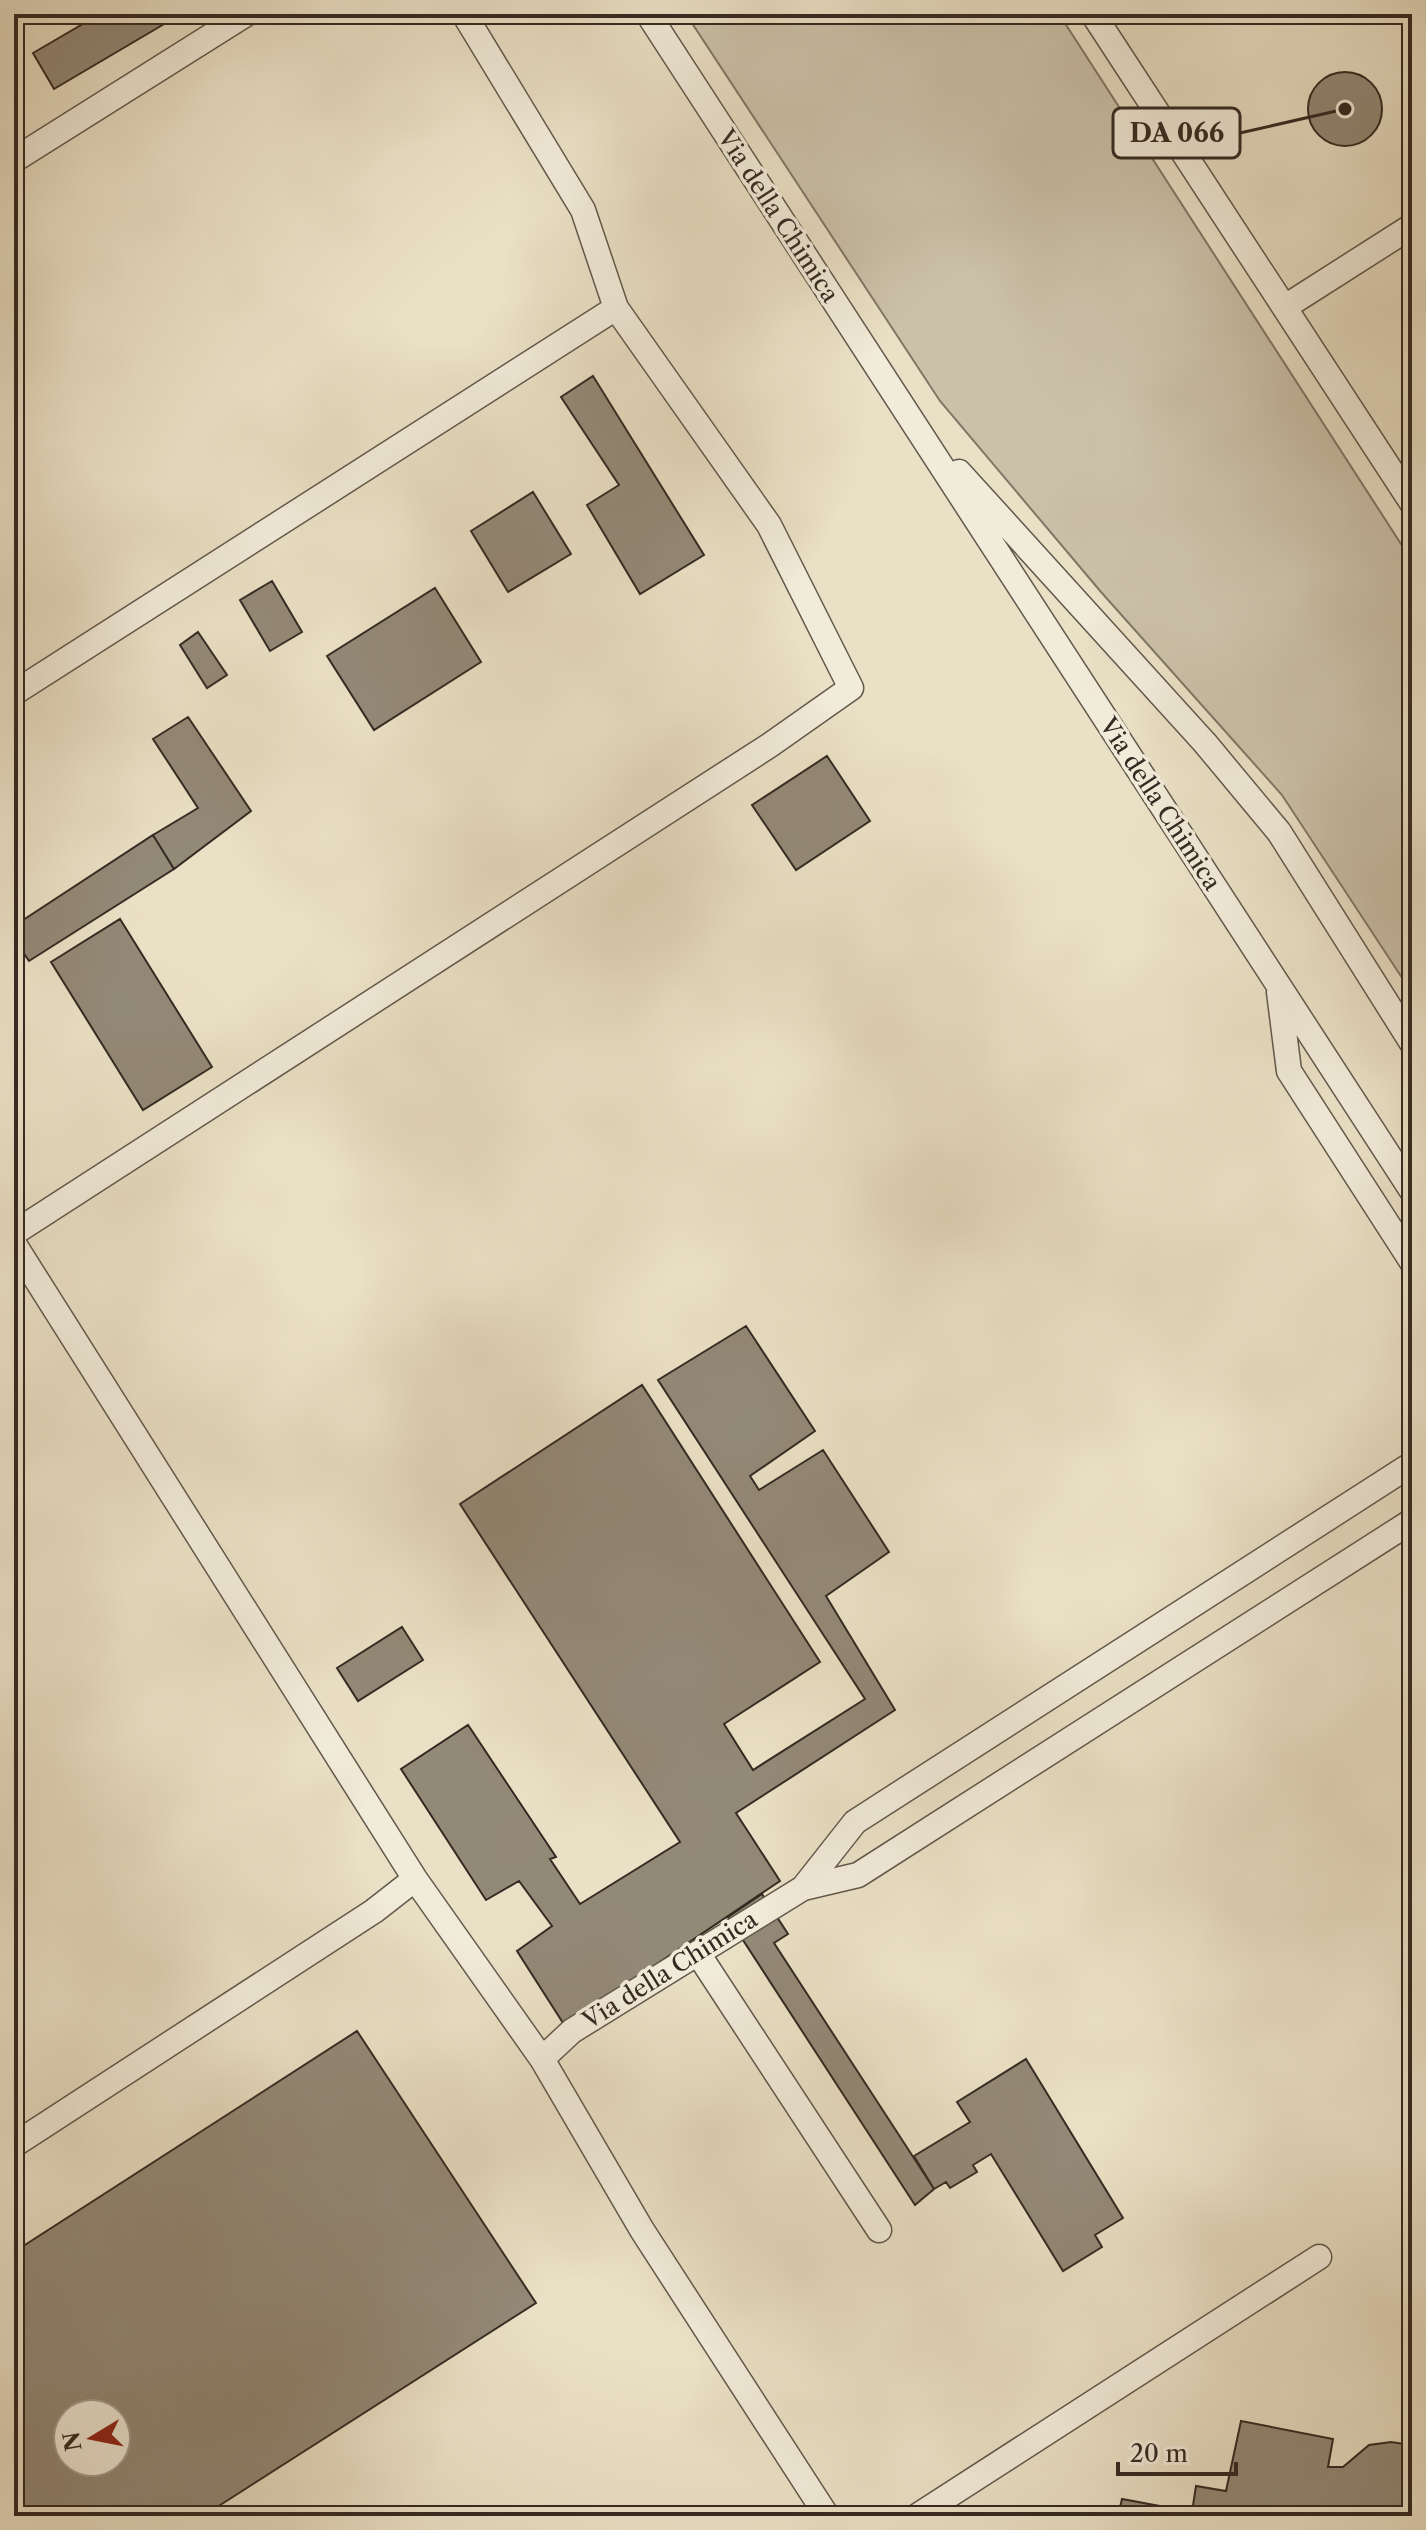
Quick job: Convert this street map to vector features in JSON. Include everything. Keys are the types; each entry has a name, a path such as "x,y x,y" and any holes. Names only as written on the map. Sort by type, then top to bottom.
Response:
{"lane":[{"path":"14,160 246,14"},
{"path":"14,1233 770,745 851,688 769,525 616,308 583,210 464,14"},
{"name":"Via della Chimica","path":"648,14 1412,1191"},
{"path":"1093,14 1412,503"},
{"path":"1285,307 1412,226"},
{"path":"14,693 616,308"},
{"name":"Via della Chimica","path":"909,417 1205,743 1279,832 1412,1043"},
{"path":"1279,986 1289,1071 1412,1262"},
{"path":"14,1244 415,1879 542,2059 642,2230 827,2516"},
{"path":"803,1888 855,1822 1412,1464"},
{"path":"803,1888 858,1875 1412,1521"},
{"path":"14,2145 374,1911 415,1879"},
{"name":"Via della Chimica","path":"542,2059 572,2031 803,1888"},
{"path":"699,1955 879,2230"},
{"path":"917,2516 1319,2257"}],"shaded area":[{"path":"686,14 1059,14 1412,561 1412,993 1282,795 1101,592 940,401"}],"building":[{"path":"100,14 181,14 54,89 33,53"},
{"path":"1345,72 1366,78 1376,88 1382,109 1376,130 1366,140 1345,146 1324,140 1314,130 1308,109 1314,88 1324,78"},
{"path":"593,376 704,555 640,594 587,505 619,485 561,397"},
{"path":"533,492 571,554 508,592 471,531"},
{"path":"272,581 302,632 270,651 240,600"},
{"path":"435,588 481,662 374,730 327,656"},
{"path":"198,632 227,675 207,688 180,645"},
{"path":"188,717 251,811 174,869 153,835 198,808 153,739"},
{"path":"827,756 870,821 796,870 752,805"},
{"path":"153,835 174,869 29,961 14,939 14,926"},
{"path":"120,919 212,1067 143,1110 51,962"},
{"path":"746,1326 815,1431 750,1476 759,1490 823,1450 889,1552 826,1596 895,1710 736,1813 780,1881 565,2026 517,1951 552,1926 519,1881 486,1900 401,1769 468,1725 556,1857 550,1859 580,1904 680,1842 460,1504 642,1385 820,1662 724,1724 753,1770 865,1699 658,1380"},
{"path":"402,1627 423,1660 358,1701 337,1668"},
{"path":"762,1894 788,1934 774,1943 934,2189 915,2205 728,1917"},
{"path":"357,2031 536,2303 203,2516 14,2516 14,2252"},
{"path":"1026,2059 1123,2218 1095,2235 1102,2247 1063,2271 991,2154 973,2165 977,2172 950,2188 946,2182 934,2189 914,2156 970,2122 957,2102"},
{"path":"1241,2421 1333,2439 1328,2467 1343,2467 1369,2445 1391,2442 1412,2445 1412,2516 1118,2516 1122,2499 1192,2512 1196,2486 1226,2491"}],"place":[{"name":"DA 066","path":"1345,109"}]}
